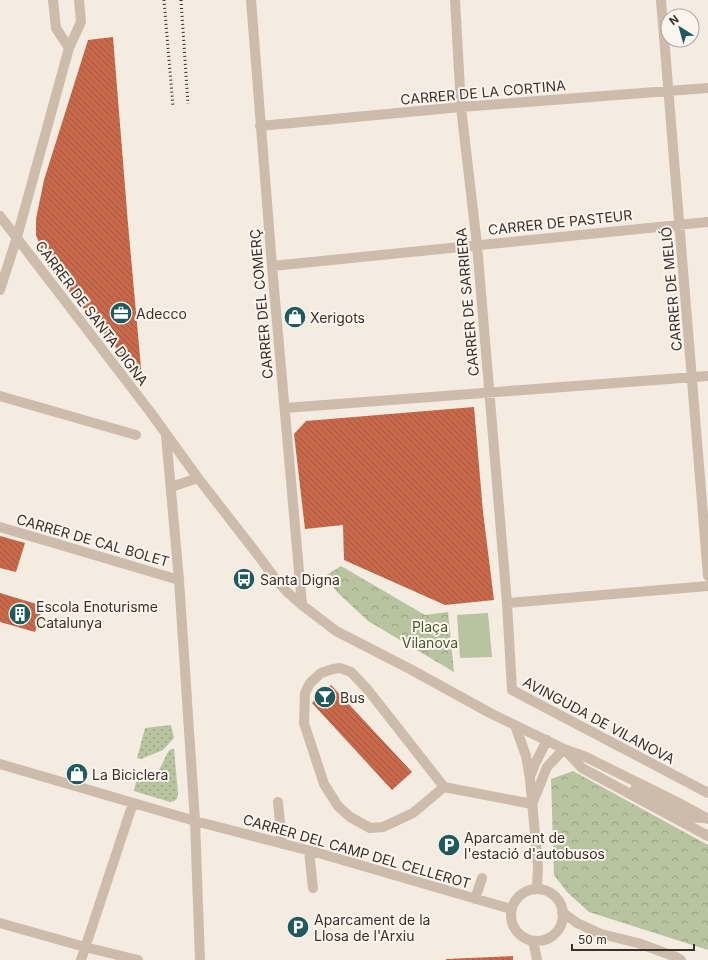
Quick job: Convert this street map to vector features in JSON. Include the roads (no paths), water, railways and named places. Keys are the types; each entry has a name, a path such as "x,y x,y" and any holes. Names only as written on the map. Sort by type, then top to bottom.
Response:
{"street":[{"path":"53,0 56,28 69,48"},
{"path":"0,290 17,238 69,48 81,22 79,0"},
{"name":"CARRER DEL COMERÇ","path":"251,0 260,126 302,605"},
{"name":"CARRER DE SARRIERA","path":"455,0 461,107 477,245 507,603"},
{"name":"CARRER DE MELIÓ","path":"661,0 708,576"},
{"name":"CARRER DE LA CORTINA","path":"260,126 461,107 708,88"},
{"name":"CARRER DE SANTA DIGNA","path":"0,216 164,431 198,478 287,592 336,631 410,668 490,713 564,749"},
{"name":"CARRER DE PASTEUR","path":"272,266 708,222"},
{"path":"284,408 708,376"},
{"path":"0,396 136,435"},
{"path":"164,431 179,580 195,821 200,960"},
{"path":"170,487 198,478"},
{"name":"CARRER DE CAL BOLET","path":"0,527 179,580"},
{"path":"507,603 708,586"},
{"name":"AVINGUDA DE VILANOVA","path":"507,603 512,690 708,793"},
{"path":"444,787 413,813 383,827 370,828 350,818 338,806 324,784 304,723 305,693 310,683 321,673 333,669 340,668 350,672 368,690 444,787 532,804"},
{"path":"515,725 526,756 530,779 538,867 537,889"},
{"path":"530,779 535,764 547,740"},
{"path":"532,804 547,767 564,749"},
{"path":"564,749 582,768 708,836"},
{"path":"564,749 586,758 708,818"},
{"path":"573,758 690,817 708,818"},
{"name":"CARRER DEL CAMP DEL CELLEROT","path":"0,764 195,821 309,851 511,909"},
{"path":"278,802 282,844"},
{"path":"81,960 133,803"},
{"path":"309,851 313,888"},
{"path":"475,899 482,878"},
{"path":"537,889 553,894 561,905 563,917 557,931 552,936 545,940 534,941 522,937 516,932 510,918 512,904 517,898 526,891 537,889"},
{"path":"562,912 577,923 601,934 638,943 681,960"},
{"path":"0,923 85,948 138,960"},
{"path":"534,941 537,960"}],"railway":[{"path":"164,0 173,107"},
{"path":"181,0 188,104"}],"place":[{"name":"Adecco","path":"121,313"},
{"name":"Xerigots","path":"295,317"},
{"name":"Santa Digna","path":"244,579"},
{"name":"Escola Enoturisme Catalunya","path":"20,614"},
{"name":"Bus","path":"325,697"},
{"name":"La Biciclera","path":"77,774"},
{"name":"Aparcament de l'estació d'autobusos","path":"449,845"},
{"name":"Aparcament de la Llosa de l'Arxiu","path":"298,927"}],"park label":[{"name":"Plaça Vilanova","path":"430,634"}]}
